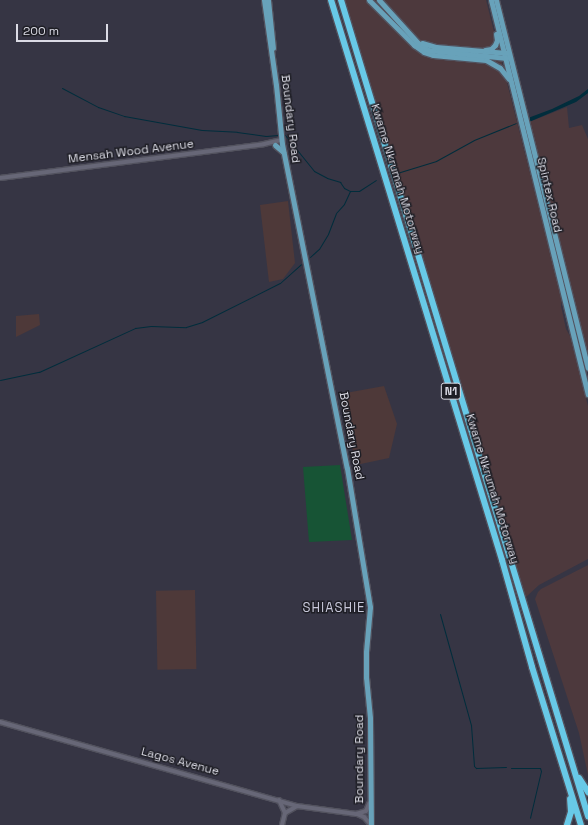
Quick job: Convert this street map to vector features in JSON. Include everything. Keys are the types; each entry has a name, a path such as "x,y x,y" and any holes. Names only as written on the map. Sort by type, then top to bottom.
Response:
{"highway":[{"name":"Kwame Nkrumah Motorway","path":"331,0 502,560 526,649 581,825"},
{"name":"Kwame Nkrumah Motorway","path":"341,0 588,816"},
{"path":"575,772 588,792"},
{"path":"567,783 570,812 567,825"}],"main road":[{"name":"Boundary Road","path":"264,0 283,152 348,468 370,607 366,652 370,718 371,825"},
{"name":"Boundary Road","path":"268,0 274,47 272,55"},
{"path":"369,0 414,45 424,52 433,55 486,60 500,68 511,81"},
{"path":"379,0 424,47 434,51 507,55"},
{"path":"469,50 490,49 497,43 490,0"},
{"name":"Spintex Road","path":"490,0 507,55 588,368"},
{"name":"Spintex Road","path":"496,0 511,81 588,394"},
{"path":"398,20 398,29"},
{"path":"415,38 425,45 436,48 469,50 507,55"},
{"path":"281,140 275,143 283,152"}],"street":[{"name":"Mensah Wood Avenue","path":"0,178 275,143 281,140"},
{"name":"Lagos Avenue","path":"0,722 297,806 356,814 364,817 371,825"},
{"path":"279,800 285,814 282,825"},
{"path":"356,814 366,811 370,802"},
{"path":"285,814 297,806"}],"shaded area":[{"path":"342,0 486,0 562,299 561,306 566,329 570,336 588,406 588,559 539,585 525,598"},
{"path":"567,107 569,128 582,125 588,139 588,360 529,122"},
{"path":"288,201 295,263 283,279 269,282 260,205"},
{"path":"39,314 40,325 16,337 16,316"},
{"path":"384,386 397,424 389,458 356,465 340,394"},
{"path":"588,565 588,775 579,733 535,599 541,589"},
{"path":"195,590 196,669 157,670 156,591"}],"green space":[{"path":"340,465 352,540 309,542 303,467"}],"water":[{"path":"588,89 588,93 576,102 529,122 528,118 552,109 579,96"}],"waterway":[{"path":"62,88 98,107 124,116 202,130 237,132 266,136 278,135"},
{"path":"397,173 436,161 474,140 516,123"},
{"path":"285,135 314,171 327,178 340,182 344,188 350,191"},
{"path":"310,257 319,249 328,234 336,213 344,204 350,191 359,191 376,180"},
{"path":"0,380 39,372 135,328 151,326 186,327 202,322 280,283 301,264"},
{"path":"440,614 471,725 474,766 476,768 506,767"},
{"path":"511,768 540,768 541,771 530,818"}],"district":[{"name":"SHIASHIE","path":"334,608"}]}
